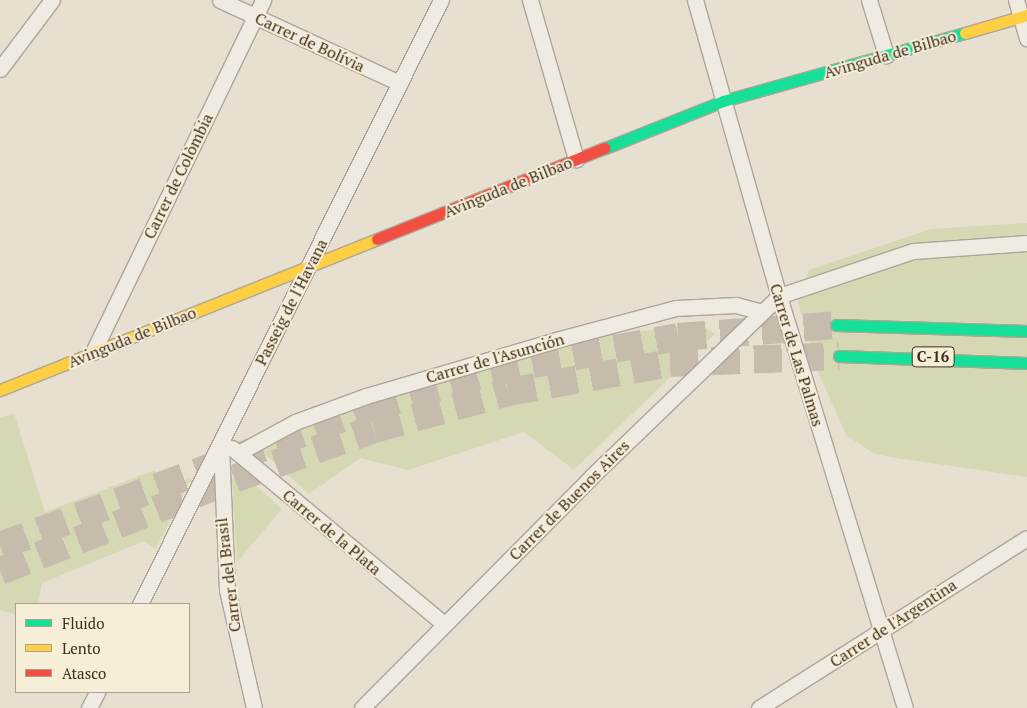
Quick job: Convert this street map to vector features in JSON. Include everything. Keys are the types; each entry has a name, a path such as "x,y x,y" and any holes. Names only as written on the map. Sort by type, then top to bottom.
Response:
{"main road":[{"name":"Avinguda de Bilbao","path":"0,390 724,101 1024,16"},
{"name":"C-16","path":"836,325 1027,330"},
{"name":"C-16","path":"839,356 1027,363"}],"street":[{"path":"0,69 52,0"},
{"name":"Carrer de Bolívia","path":"220,0 400,83"},
{"name":"Carrer de Colòmbia","path":"93,352 263,0"},
{"name":"Passeig de l'Havana","path":"140,603 441,0"},
{"path":"530,0 576,159"},
{"name":"Carrer de Las Palmas","path":"695,0 779,296 905,708"},
{"path":"869,0 886,55"},
{"path":"1016,0 1024,16 1027,38"},
{"path":"779,296 913,251 1027,243"},
{"name":"Carrer de Buenos Aires","path":"362,708 444,624 779,296"},
{"name":"Carrer de l'Asunción","path":"238,453 296,422 366,396 556,340 676,308 736,306 762,312"},
{"name":"Carrer de la Plata","path":"221,439 444,624"},
{"name":"Carrer del Brasil","path":"221,439 219,482 227,590 254,708"},
{"name":"Carrer de l'Argentina","path":"759,708 1027,538"},
{"path":"89,708 96,693"}],"green space":[{"path":"1027,223 1027,477 890,457 873,453 846,435 819,374 798,302 809,270 931,229"},
{"path":"700,324 715,334 574,470 524,432 408,470 360,458 309,494 257,447 404,390 591,337"},
{"path":"14,413 45,512 155,470 163,490 191,478 156,549 144,541 42,583 38,603 15,603 15,615 0,610 0,418"},
{"path":"239,471 282,509 237,562 232,480"}],"tunnel":[{"path":"0,546 370,408 491,372 678,337 836,325"},
{"path":"0,571 236,478 374,429 508,392 670,363 839,356"}],"traffic: fast":[{"path":"605,148 723,101 965,33"},
{"path":"836,325 1027,331"},
{"path":"839,356 1027,363"}],"traffic: slow":[{"path":"965,33 1027,15"},
{"path":"0,390 377,239"}],"traffic: jam":[{"path":"377,239 605,148"}]}
